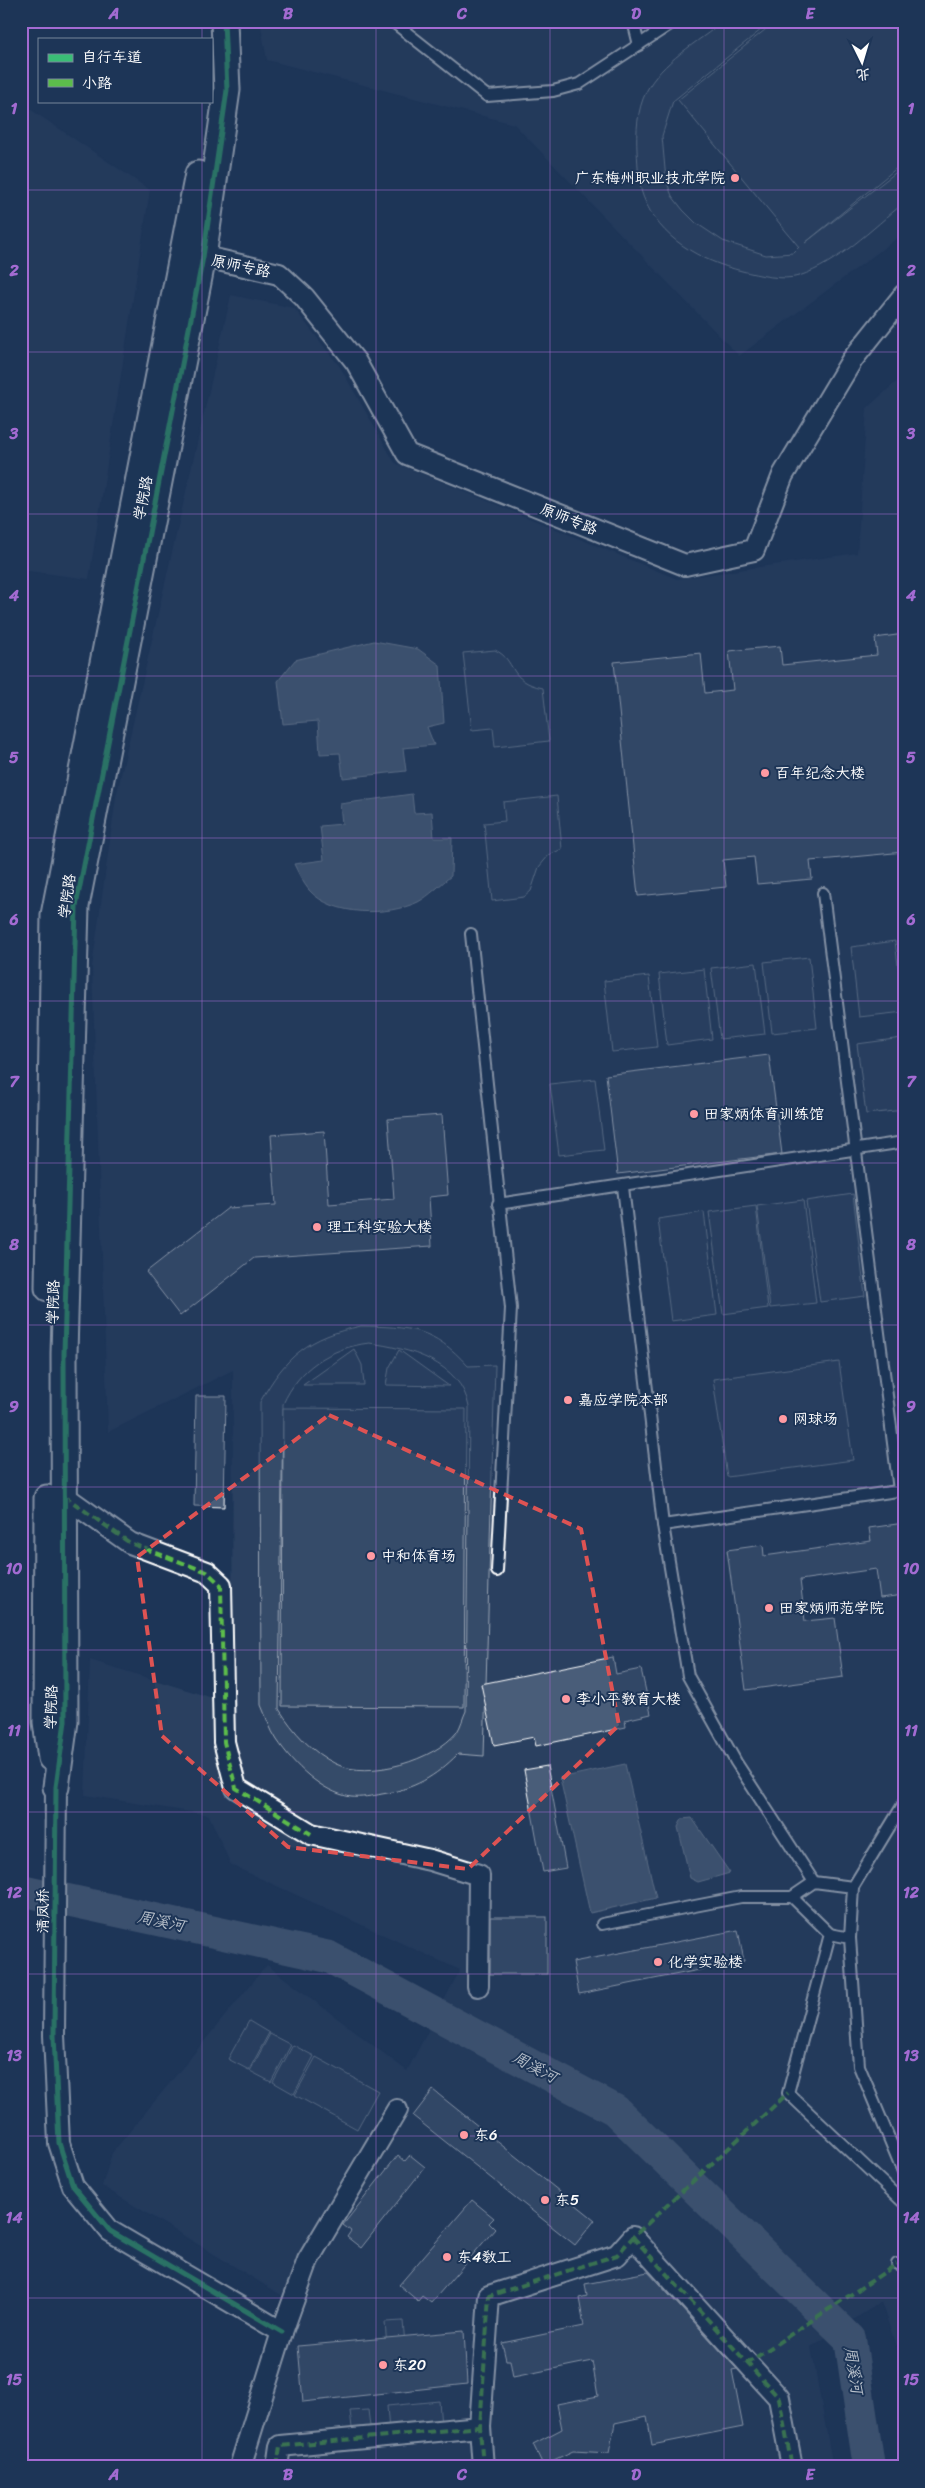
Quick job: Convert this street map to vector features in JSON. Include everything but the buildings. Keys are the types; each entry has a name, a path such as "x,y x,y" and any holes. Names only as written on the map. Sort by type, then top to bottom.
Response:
{"street":[{"name":"学院路","path":"210,21 211,38"},
{"name":"学院路","path":"56,1787 46,1722 47,1372 54,915 227,90 224,21"},
{"name":"学院路","path":"212,66 212,99"},
{"name":"学院路","path":"56,1787 65,1720 64,1354 76,906 193,254 212,102"},
{"name":"原师专路","path":"193,254 279,274 304,297 356,362 407,454 685,565 754,550 783,474 852,360 904,295"},
{"path":"64,1496 130,1543 207,1572 221,1586 224,1742 236,1788 312,1834 430,1860 479,1875 478,1986"},
{"name":"清凤桥","path":"56,1787 54,2035 58,2143 73,2186 110,2231 282,2332"},
{"path":"240,2467 282,2332 308,2260 397,2110"},
{"path":"483,2467 480,2427 490,2296 617,2255 632,2238 779,2398 792,2467"},
{"path":"277,2467 280,2446 480,2427"}],"lane":[{"path":"392,21 487,96 553,91 580,84 675,21"},
{"path":"633,21 639,45"},
{"path":"663,1525 901,1490 854,1150 823,893"},
{"path":"471,934 498,1204 511,1308 497,1571"},
{"path":"498,1204 623,1187 904,1142"},
{"path":"623,1187 663,1525 688,1676 736,1762 814,1882"},
{"path":"904,1803 853,1887 850,1938 859,2066 904,2174"},
{"path":"602,1924 742,1897 792,1897 814,1882 853,1887"},
{"path":"792,1897 830,1934 850,1938"},
{"path":"830,1934 788,2093 904,2203"}],"highlighted area":[{"path":"329,1415 581,1529 619,1725 468,1869 288,1847 162,1736 137,1557"}],"shaded area":[{"name":"广东梅州职业技术学院","path":"260,21 904,21 904,233 739,356 514,124 267,60"},
{"path":"724,21 772,21 673,101 662,136 666,180 672,196 696,223 723,241 766,255 793,253 799,247 678,100 776,21 904,21 904,162 805,243 904,166 904,203 841,254 828,263 799,276 778,278 755,274 727,267 697,254 683,246 659,224 650,211 641,191 638,168 637,129 639,114 646,92 670,62"},
{"path":"21,103 150,190 89,579 21,570"},
{"name":"嘉应学院本部","path":"231,295 294,308 340,367 395,463 677,579 857,553 867,408 904,375 904,2369 881,2302 811,2347 833,2467 252,2467 301,2307 102,2186 112,2153 267,1965 407,2071 460,1970 231,1865 209,1815 85,1795 90,1660 232,1704 233,1370 108,1432 92,967 116,797"},
{"path":"374,641 418,649 440,665 444,723 427,727 434,745 403,748 406,771 343,778 340,753 320,754 318,721 283,724 278,681 295,660"},
{"path":"495,650 507,659 523,681 543,688 549,741 495,747 493,728 472,730 463,653"},
{"path":"412,794 414,813 432,812 434,838 452,838 451,876 418,902 392,910 361,911 346,909 319,899 309,890 294,864 324,860 320,826 342,824 340,804"},
{"path":"557,796 562,849 549,855 539,867 531,891 524,897 492,901 484,823 505,821 503,802"},
{"path":"895,941 904,1012 859,1017 851,947"},
{"path":"809,957 817,1028 772,1033 764,962"},
{"path":"756,963 765,1034 720,1039 711,968"},
{"path":"704,969 712,1039 667,1045 659,974"},
{"path":"649,976 657,1047 612,1052 604,981"},
{"path":"902,1038 904,1110 866,1114 857,1044"},
{"path":"595,1079 604,1150 559,1155 550,1084"},
{"path":"853,1194 865,1296 820,1302 806,1201"},
{"path":"803,1200 816,1303 770,1308 757,1206"},
{"path":"756,1206 768,1308 723,1314 709,1212"},
{"path":"704,1212 717,1315 671,1321 658,1219"},
{"path":"361,1326 407,1329 432,1336 455,1353 468,1366 495,1365 484,1756 458,1754 441,1769 414,1785 394,1792 358,1797 351,1797 329,1790 300,1768 275,1736 261,1705 260,1402 279,1372 301,1350 313,1342 343,1330","holes":["369,1343 416,1354 444,1368 464,1392 469,1407 466,1711 457,1732 447,1742 433,1751 401,1765 366,1770 336,1764 319,1754 297,1733 279,1709 283,1404 298,1380 317,1362 329,1355 355,1346"]},
{"path":"354,1349 362,1365 364,1385 303,1385"},
{"path":"399,1350 449,1386 386,1385 389,1368"},
{"name":"网球场","path":"839,1362 853,1460 727,1477 713,1379"},
{"path":"283,1408 466,1409 464,1707 282,1706"},
{"path":"625,1764 656,1898 590,1913 560,1778"},
{"path":"692,1818 730,1873 698,1882 690,1878 678,1827 682,1819"},
{"path":"249,2021 269,2033 249,2070 228,2059"},
{"path":"270,2034 291,2045 271,2082 250,2071"},
{"path":"293,2045 314,2056 294,2094 273,2082"},
{"path":"316,2057 378,2091 357,2129 295,2095"},
{"path":"403,2321 405,2345 387,2347 385,2322"},
{"path":"439,2401 441,2426 389,2431 387,2406"},
{"path":"368,2410 371,2434 353,2436 350,2411"}],"waterway":[{"name":"周溪河","path":"21,1890 329,1957 615,2110 850,2339 869,2467"}],"marked path":[{"path":"64,1496 130,1543 207,1572 221,1585 224,1742 236,1788 311,1834"},
{"path":"483,2467 480,2427 489,2296 617,2255 633,2237 788,2093"},
{"path":"633,2237 779,2398 792,2467"},
{"path":"746,2364 897,2264"},
{"path":"277,2467 280,2446 480,2427"}],"cycle path":[{"path":"224,21 227,90 203,257 76,906 64,1354 65,1721 56,1787 54,2035 59,2143 73,2186 110,2231 282,2332"}],"place":[{"name":"广东梅州职业技术学院","path":"735,178"},
{"name":"百年纪念大楼","path":"765,773"},
{"name":"田家炳体育训练馆","path":"694,1114"},
{"name":"理工科实验大楼","path":"317,1227"},
{"name":"嘉应学院本部","path":"568,1400"},
{"name":"网球场","path":"783,1419"},
{"name":"中和体育场","path":"371,1556"},
{"name":"田家炳师范学院","path":"769,1608"},
{"name":"李小平教育大楼","path":"566,1699"},
{"name":"化学实验楼","path":"658,1962"},
{"name":"东6","path":"464,2135"},
{"name":"东5","path":"545,2200"},
{"name":"东4教工","path":"447,2257"},
{"name":"东20","path":"383,2365"}]}
